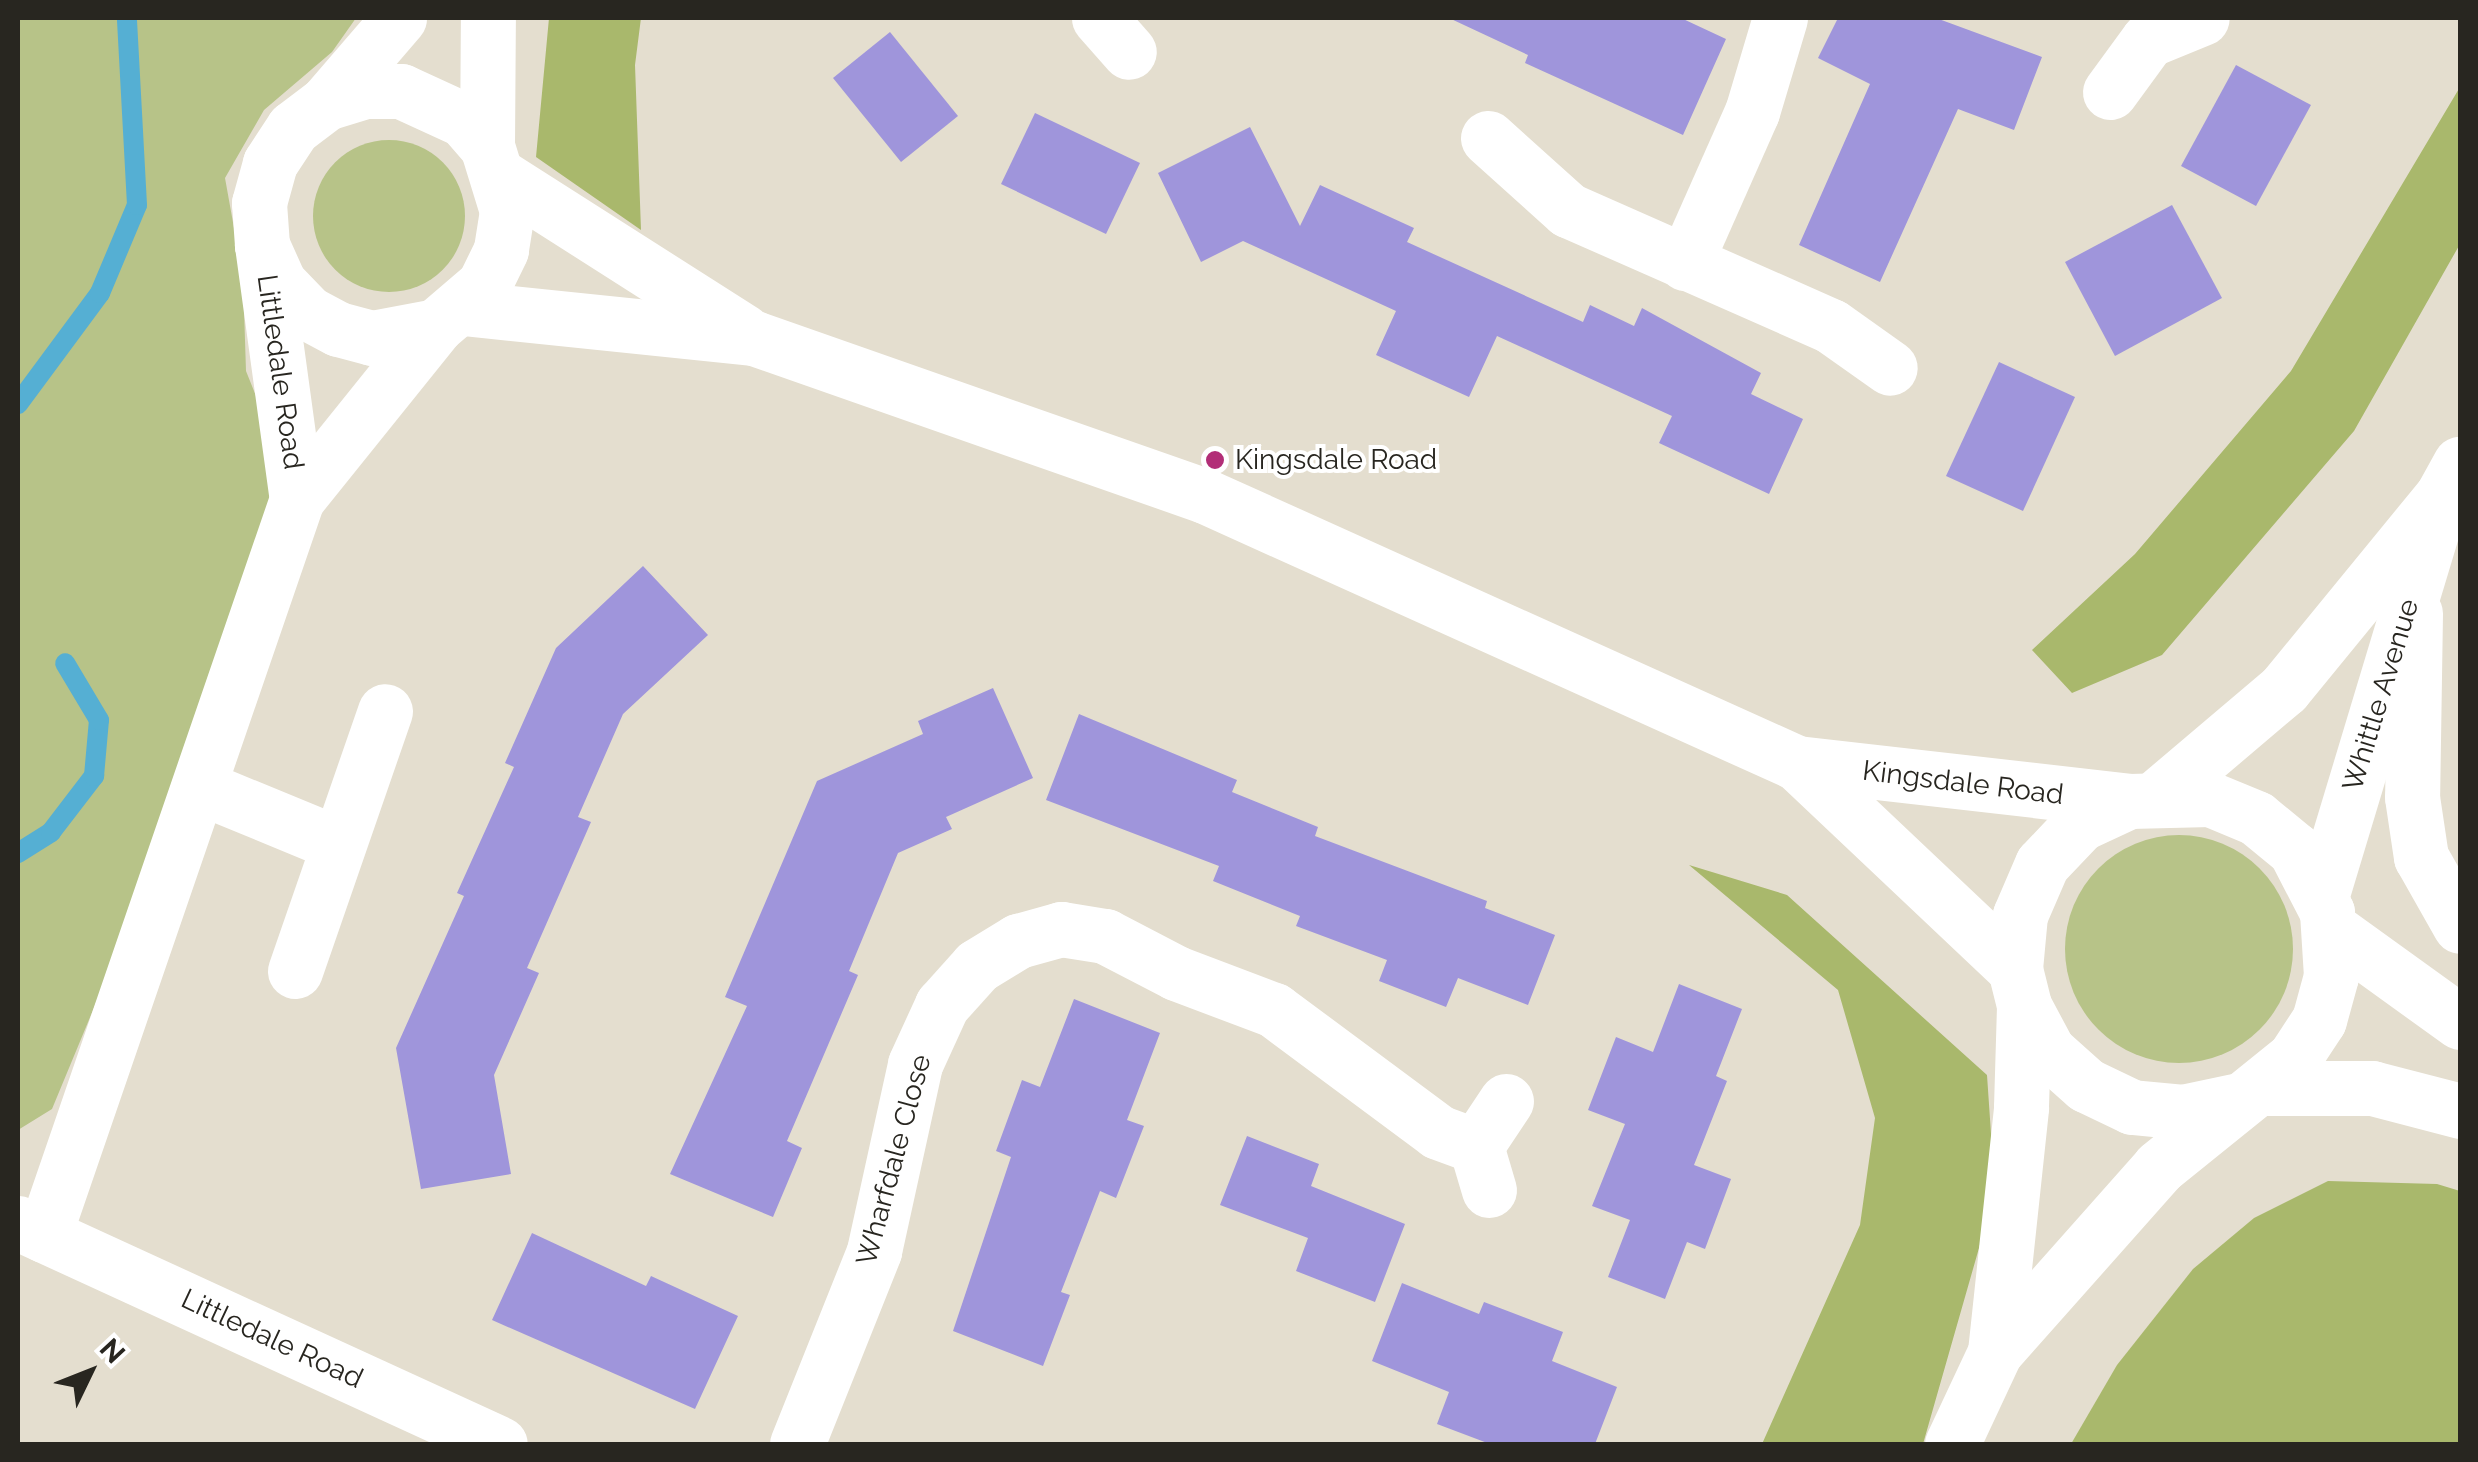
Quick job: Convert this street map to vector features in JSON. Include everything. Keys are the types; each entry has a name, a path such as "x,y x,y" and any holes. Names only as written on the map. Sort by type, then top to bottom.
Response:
{"street":[{"path":"399,18 326,104 292,128 270,163 259,203 262,245 279,283 308,313 338,330 372,338 450,317 502,250 507,210 494,161 488,18"},
{"path":"1685,263 1752,112 1780,18"},
{"path":"2110,92 2129,29 2202,18"},
{"path":"326,104 365,91 401,91 464,120 494,161"},
{"path":"1488,138 1568,210 1830,326 1893,376"},
{"name":"Kingsdale Road","path":"494,161 754,338 1205,496 1797,763 2144,798"},
{"name":"Littledale Road","path":"262,245 297,499"},
{"name":"Kingsdale Road","path":"450,317 754,338"},
{"name":"Littledale Road","path":"450,317 297,499 200,787 31,1229 500,1444"},
{"name":"Whittle Avenue","path":"2326,912 2416,580 2451,480"},
{"name":"Whittle Avenue","path":"2144,798 2284,690 2451,480"},
{"path":"2416,580 2412,797 2422,857 2460,926"},
{"path":"295,970 385,712"},
{"name":"Kingsdale Road","path":"1797,763 2019,987"},
{"path":"200,787 338,844"},
{"path":"1952,1444 1995,1352 2159,1166 2294,1058 2318,1020 2331,976 2326,912 2295,850 2256,818 2210,799 2144,798 2080,824 2042,864 2020,914 2021,1107 1995,1352"},
{"path":"2326,912 2460,1022"},
{"name":"Wharfdale Close","path":"797,1444 874,1251 915,1064 942,1005 977,966 1018,940 1061,929 1105,936 1176,973 1274,1010 1483,1168 1506,1100"},
{"path":"2019,987 2048,1050 2086,1085 2132,1107 2183,1112 2246,1094 2372,1088 2460,1110"}],"green space":[{"path":"18,18 356,18 332,52 264,110 225,178 243,278 246,371 297,499 273,576 52,1109 18,1130"},
{"path":"549,18 641,18 635,65 641,230 536,157"},
{"path":"2460,87 2460,244 2354,431 2162,655 2072,693 2032,650 2135,554 2291,371"},
{"path":"389,140 418,146 443,162 459,187 465,216 459,245 443,270 418,286 389,292 360,286 335,270 319,245 313,216 319,187 335,162 360,146"},
{"path":"2179,835 2223,844 2259,869 2284,905 2293,949 2284,993 2259,1029 2223,1054 2179,1063 2135,1054 2099,1029 2074,993 2065,949 2074,905 2099,869 2135,844"},
{"path":"1689,865 1787,895 1987,1075 1995,1192 1923,1444 1762,1444 1860,1225 1875,1118 1838,990"},
{"path":"2328,1181 2437,1184 2460,1191 2460,1444 2071,1444 2117,1365 2193,1269 2254,1218"}],"building":[{"path":"1449,18 1681,18 1726,39 1683,135 1525,63 1528,55"},
{"path":"1838,18 1936,18 2042,57 2014,130 1958,109 1880,282 1799,245 1870,84 1818,58"},
{"path":"890,32 958,116 901,162 833,78"},
{"path":"2236,65 2311,105 2256,206 2181,166"},
{"path":"1035,113 1140,163 1106,234 1001,184"},
{"path":"1250,127 1300,226 1320,185 1414,228 1407,242 1583,322 1590,305 1634,326 1642,308 1761,373 1751,394 1803,419 1769,494 1659,443 1672,416 1497,336 1469,397 1376,355 1396,311 1243,241 1201,262 1158,173"},
{"path":"2172,205 2222,298 2115,356 2065,262"},
{"path":"1999,362 2075,397 2023,511 1946,476"},
{"path":"643,566 708,635 623,714 578,817 591,822 527,968 539,973 494,1075 511,1174 421,1189 396,1048 464,896 457,893 514,767 505,763 556,648"},
{"path":"993,688 1033,778 946,817 952,829 898,853 849,971 858,975 787,1141 802,1148 773,1217 670,1174 747,1006 725,997 817,781 923,734 918,721"},
{"path":"1079,714 1237,780 1232,792 1318,827 1315,836 1487,901 1485,908 1555,935 1528,1005 1458,978 1446,1007 1379,981 1387,960 1296,926 1300,916 1213,881 1219,866 1046,800"},
{"path":"1679,984 1742,1009 1716,1076 1727,1081 1694,1165 1731,1179 1705,1249 1687,1242 1665,1299 1608,1277 1630,1220 1592,1206 1625,1124 1588,1110 1616,1037 1653,1052"},
{"path":"1074,999 1160,1033 1127,1120 1144,1126 1116,1198 1100,1191 1061,1292 1070,1295 1043,1366 953,1331 1011,1157 996,1151 1022,1080 1040,1087"},
{"path":"1247,1136 1319,1164 1311,1186 1405,1224 1375,1302 1296,1271 1308,1238 1220,1205"},
{"path":"532,1233 646,1286 651,1276 738,1316 695,1409 492,1320"},
{"path":"1402,1283 1479,1314 1484,1302 1563,1332 1552,1361 1617,1387 1595,1444 1490,1444 1437,1424 1449,1392 1372,1361"}],"waterway":[{"path":"18,404 100,293 137,205 127,18"},
{"path":"18,853 51,832 94,776 99,720 65,663"}],"place":[{"name":"Kingsdale Road","path":"1215,460"}]}
